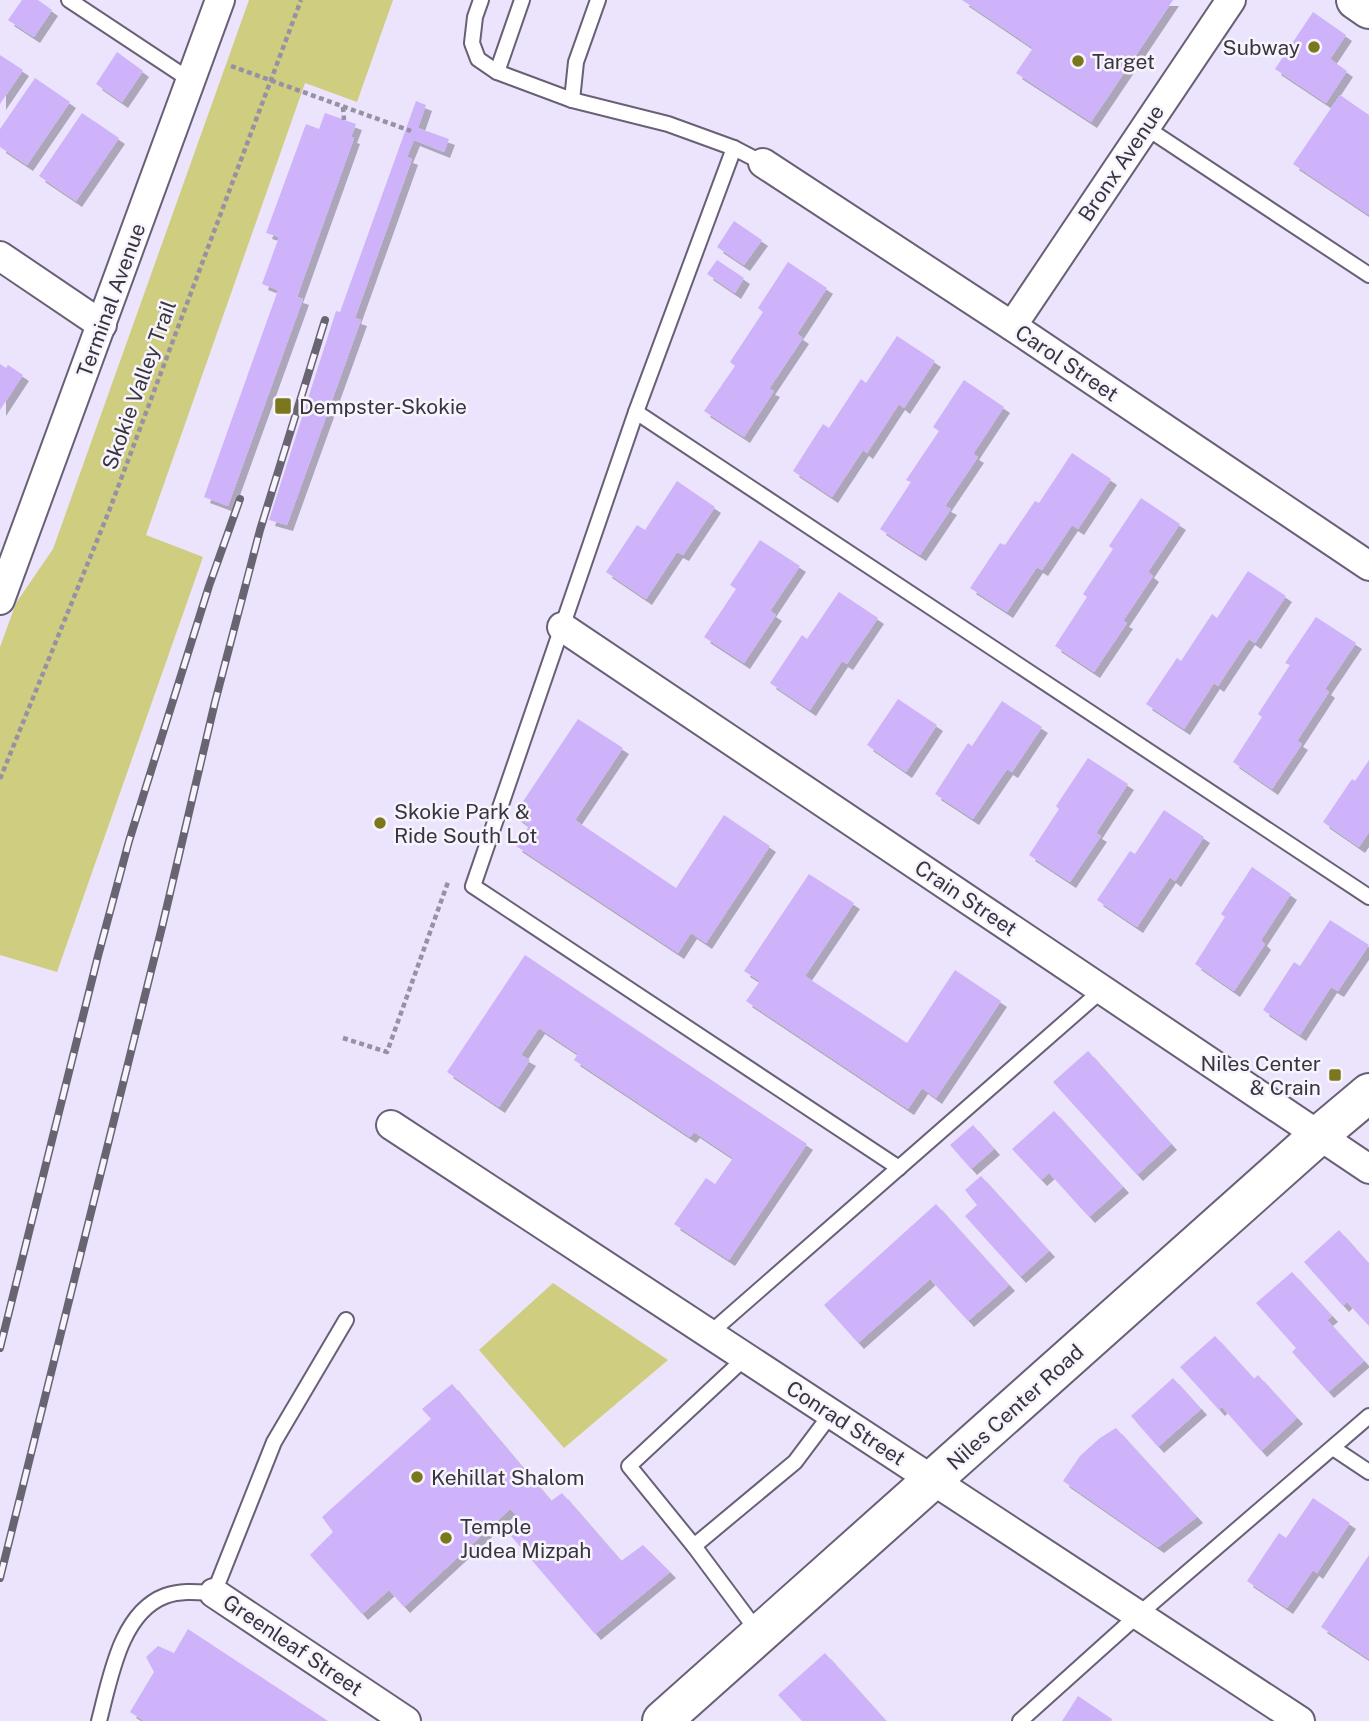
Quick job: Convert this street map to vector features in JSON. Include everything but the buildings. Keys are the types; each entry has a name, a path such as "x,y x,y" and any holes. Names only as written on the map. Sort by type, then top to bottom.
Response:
{"main road":[{"path":"1356,0 1369,9"},
{"name":"Niles Center Road","path":"662,1721 1369,1093"}],"street":[{"name":"Terminal Avenue","path":"0,600 7,560 102,325 220,0"},
{"name":"Bronx Avenue","path":"1012,326 1231,0"},
{"name":"Carol Street","path":"763,163 1012,326 1369,566"},
{"path":"0,256 102,325"},
{"name":"Crain Street","path":"562,627 1369,1169"},
{"name":"Conrad Street","path":"391,1125 1300,1721"},
{"name":"Greenleaf Street","path":"214,1593 406,1721"}],"lane":[{"path":"69,0 190,80"},
{"path":"481,0 475,17 472,43 478,59 497,72 572,100 668,124 734,148 763,163"},
{"path":"497,72 522,0"},
{"path":"572,100 576,62 598,0"},
{"path":"1145,127 1369,275"},
{"path":"734,148 636,412 473,886 900,1168"},
{"path":"636,412 1369,897"},
{"path":"709,1334 1102,989"},
{"path":"99,1721 118,1649 136,1620 150,1604 166,1596 184,1592 214,1593 274,1442 346,1320"},
{"path":"746,1358 629,1466 694,1546 759,1633"},
{"path":"694,1546 795,1462 831,1414"},
{"path":"1020,1721 1138,1615 1369,1416"},
{"path":"1333,1448 1369,1472"}],"path":[{"name":"Skokie Valley Trail","path":"0,779 109,511 300,0"},
{"path":"231,66 411,131"},
{"path":"343,107 344,120"}],"shaded area":[{"path":"249,0 393,0 357,102 305,83 146,535 203,557 57,972 0,955 0,647 16,603 53,549"},
{"path":"553,1283 668,1360 564,1448 479,1350"}],"railway":[{"path":"0,1578 163,923 215,702 260,530 325,320"},
{"path":"0,1348 129,841 209,586 240,499"}],"place":[{"name":"Subway","path":"1314,47"},
{"name":"Target","path":"1078,61"},
{"name":"Dempster-Skokie","path":"283,406"},
{"name":"Skokie Park & Ride South Lot","path":"380,823"},
{"name":"Niles Center & Crain","path":"1335,1075"},
{"name":"Kehillat Shalom","path":"417,1477"},
{"name":"Temple Judea Mizpah","path":"446,1538"}]}
